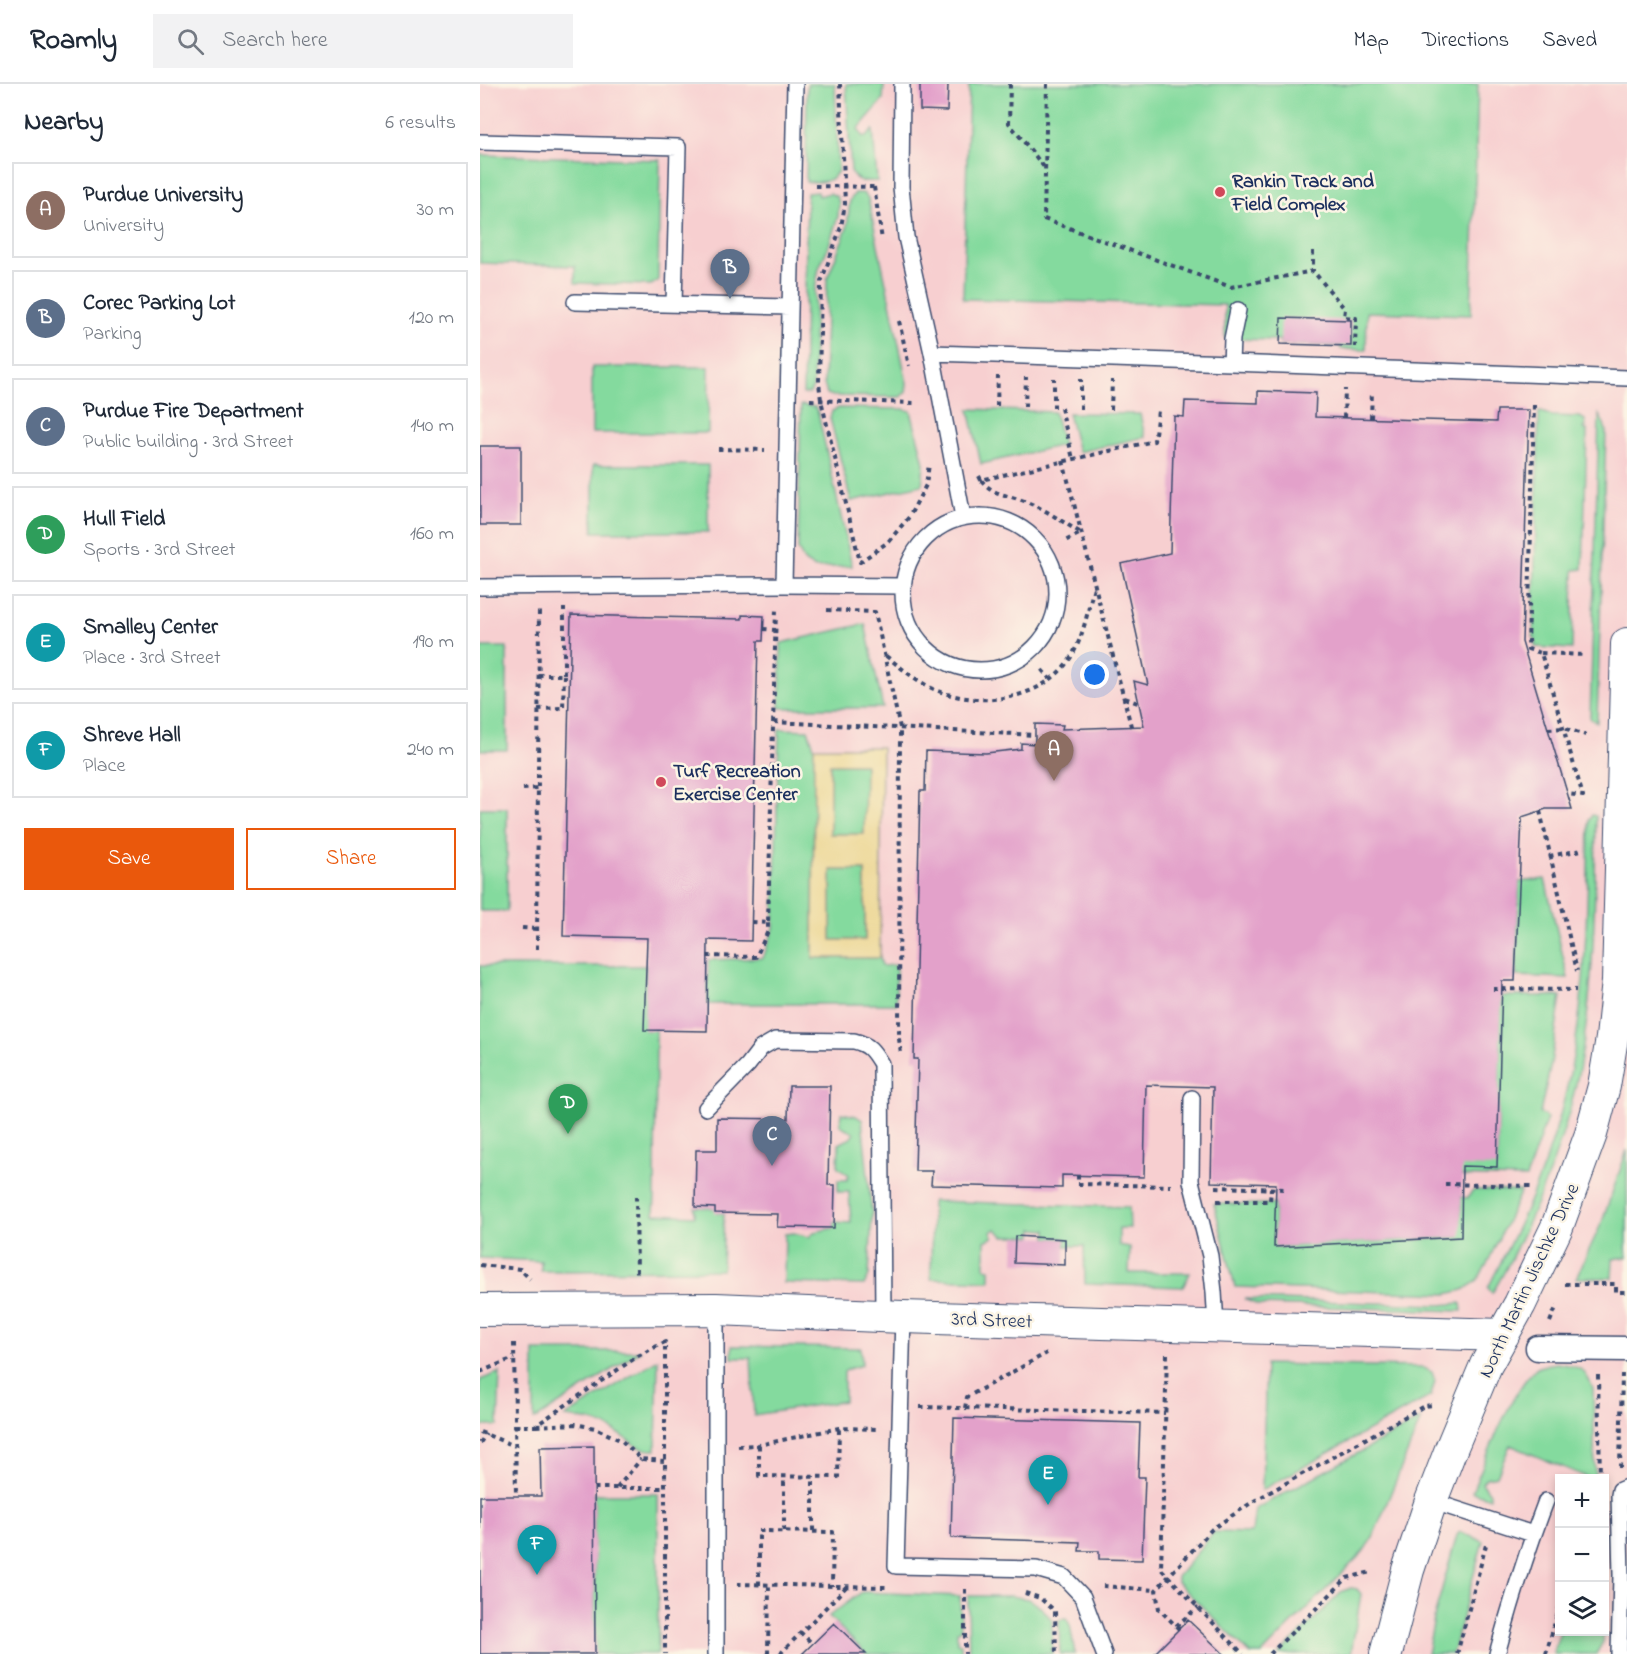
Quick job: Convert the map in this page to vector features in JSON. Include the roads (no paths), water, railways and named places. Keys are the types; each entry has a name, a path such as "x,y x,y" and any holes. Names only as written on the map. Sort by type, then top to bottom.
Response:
{"street":[{"name":"North Martin Jischke Drive","path":"1386,1654 1408,1570 1431,1501 1486,1365 1520,1304 1557,1227 1591,1134 1604,1086 1618,981 1627,644"},
{"name":"3rd Street","path":"480,1310 716,1309 1503,1335"},
{"path":"1538,1348 1624,1349"}],"lane":[{"path":"784,585 795,84"},
{"path":"902,84 901,187 906,237 932,353 963,517"},
{"path":"480,142 678,147 674,304"},
{"path":"575,302 790,307"},
{"path":"1231,363 1238,310"},
{"path":"932,353 1627,378"},
{"path":"987,516 1010,522 1030,534 1045,552 1054,572 1058,594 1054,616 1044,636 1029,652 1010,664 988,670 965,669 944,662 925,648 911,630 903,609 902,586 908,563 921,542 940,526 963,517 987,516"},
{"path":"480,587 902,586"},
{"path":"706,1108 748,1065 761,1048 775,1040 854,1041 866,1044 874,1052 881,1064 893,1316 900,1406 896,1566 1036,1569 1064,1577 1083,1597 1104,1654"},
{"path":"1192,1098 1191,1181 1210,1256 1216,1326"},
{"path":"716,1309 716,1654"},
{"path":"1619,1654 1624,1576 1624,1489"},
{"path":"1431,1501 1533,1534"},
{"path":"1497,1654 1533,1534 1546,1501"}],"place":[{"name":"Rankin Track and Field Complex","path":"1220,192"},
{"name":"Corec Parking Lot","path":"730,299"},
{"name":"Purdue University","path":"1054,781"},
{"name":"Turf Recreation Exercise Center","path":"661,782"},
{"name":"Hull Field","path":"568,1134"},
{"name":"Purdue Fire Department","path":"772,1166"},
{"name":"Smalley Center","path":"1048,1505"},
{"name":"Shreve Hall","path":"537,1575"}]}
